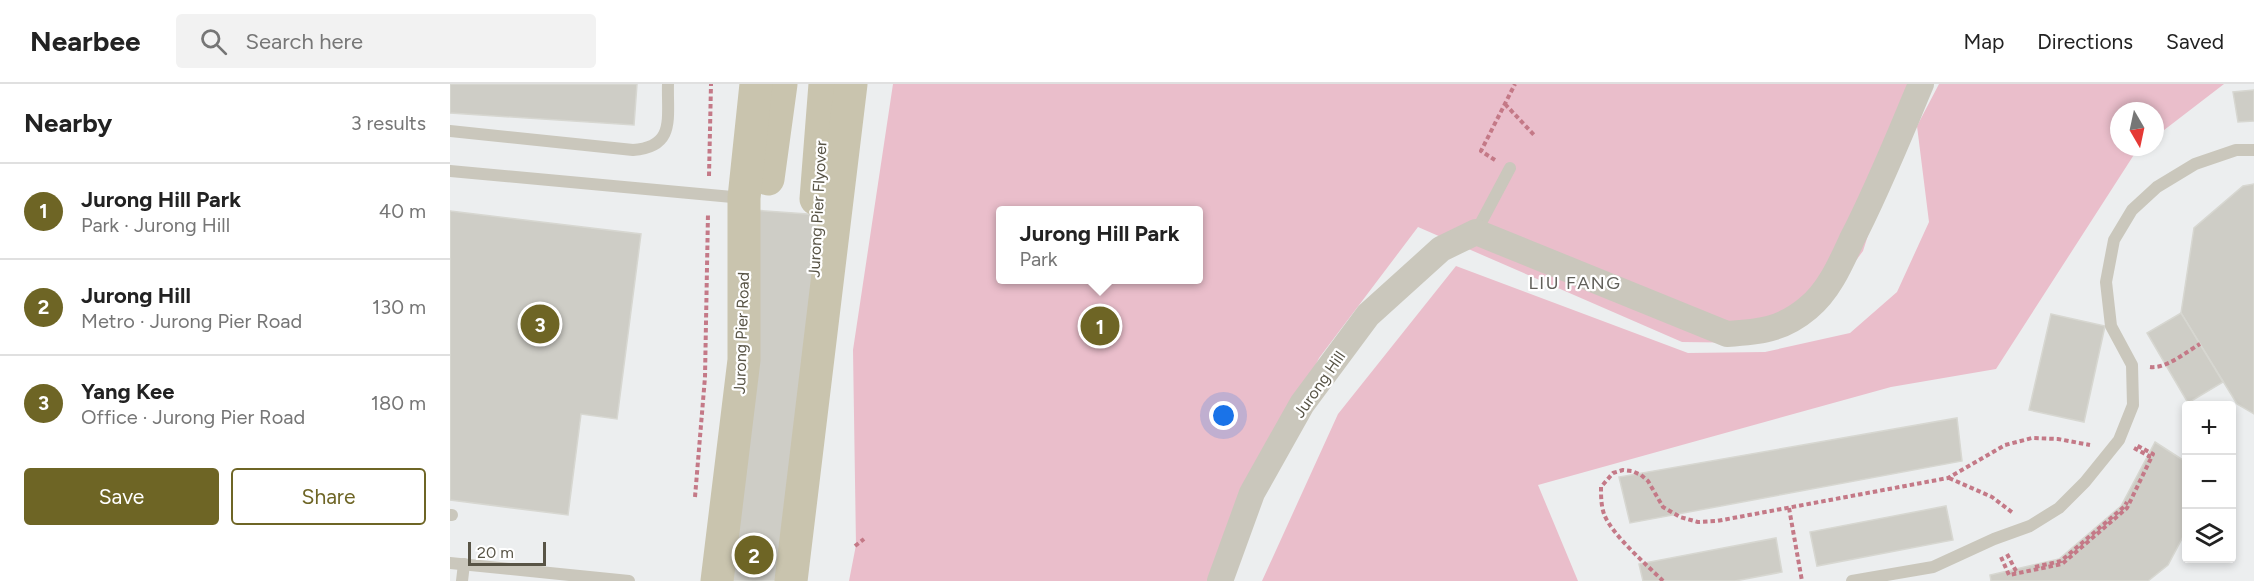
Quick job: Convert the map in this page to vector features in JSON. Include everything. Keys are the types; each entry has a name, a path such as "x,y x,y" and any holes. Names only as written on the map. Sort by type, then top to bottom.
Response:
{"main road":[{"name":"Jurong Pier Road","path":"717,581 744,360 744,198 756,84"},
{"path":"744,360 781,84"},
{"name":"Jurong Pier Flyover","path":"816,370 811,251 825,84"},
{"path":"791,581 851,84"}],"street":[{"path":"1476,232 1727,334 1764,331 1788,322 1809,308 1834,276 1862,220 1922,84"},
{"name":"Jurong Hill","path":"1220,581 1252,493 1302,404 1368,315 1441,249 1476,232"}],"lane":[{"path":"450,132 633,150 648,149 658,144 667,127 668,84"},
{"path":"1852,581 1933,567 2030,526 2059,508 2085,482 2115,444 2133,405 2132,365 2111,326 2106,282 2114,240 2132,210 2157,187 2194,164 2236,150 2254,150"},
{"path":"1476,232 1510,168"},
{"path":"450,171 744,198"},
{"path":"450,563 629,581"},
{"path":"462,581 464,564"}],"path":[{"path":"695,502 705,377 711,84"},
{"path":"1510,168 1481,151 1515,84"},
{"path":"1505,104 1534,135"},
{"path":"2132,365 2156,368 2200,344"},
{"path":"1663,581 1612,528 1605,516 1601,503 1601,487 1613,473 1623,470 1641,475 1648,481 1663,507 1680,517 1698,522 1717,521 1948,478 2005,445 2032,438 2115,444 2150,456 2125,506 2061,561 2016,572 1998,538"},
{"path":"2009,575 2062,564 2127,508 2153,454"},
{"path":"1948,478 1992,497 2030,526"},
{"path":"1789,508 1803,581"},
{"path":"855,546 864,539"}],"shaded area":[{"path":"893,84 1926,84 1902,129 1863,251 1820,309 1758,343 1682,342 1418,227 1319,358 1210,581 849,581 856,545 853,350"},
{"path":"1939,84 2224,84 2164,130 2164,102 2110,102 2110,156 2133,156 1996,369 1891,387 1538,485 1578,581 1262,581 1338,414 1456,266 1688,353 1765,352 1850,333 1897,292 1929,222 1917,126"}],"building":[{"path":"450,84 637,84 634,125 450,113"},
{"path":"2254,90 2254,121 2238,122 2233,92"},
{"path":"2254,184 2254,414 2237,404 2181,313 2194,228 2243,186"},
{"path":"753,210 821,215 789,581 721,581"},
{"path":"450,211 641,234 617,419 581,414 568,515 450,500"},
{"path":"2181,313 2223,382 2191,401 2187,401 2147,333"},
{"path":"2051,314 2105,326 2084,422 2029,410"},
{"path":"1957,418 1962,461 1630,523 1619,477"},
{"path":"2155,442 2182,459 2182,539 2168,565 2148,581 1991,581 1990,575 2059,559 2121,506"},
{"path":"1946,506 1953,540 1817,566 1810,532"},
{"path":"1776,538 1782,572 1735,581 1643,581 1639,564"}],"place":[{"name":"Yang Kee","path":"540,324"},
{"name":"Jurong Hill Park","path":"1100,326"},
{"name":"Jurong Hill","path":"754,555"}],"district":[{"name":"LIU FANG","path":"1575,283"}]}
